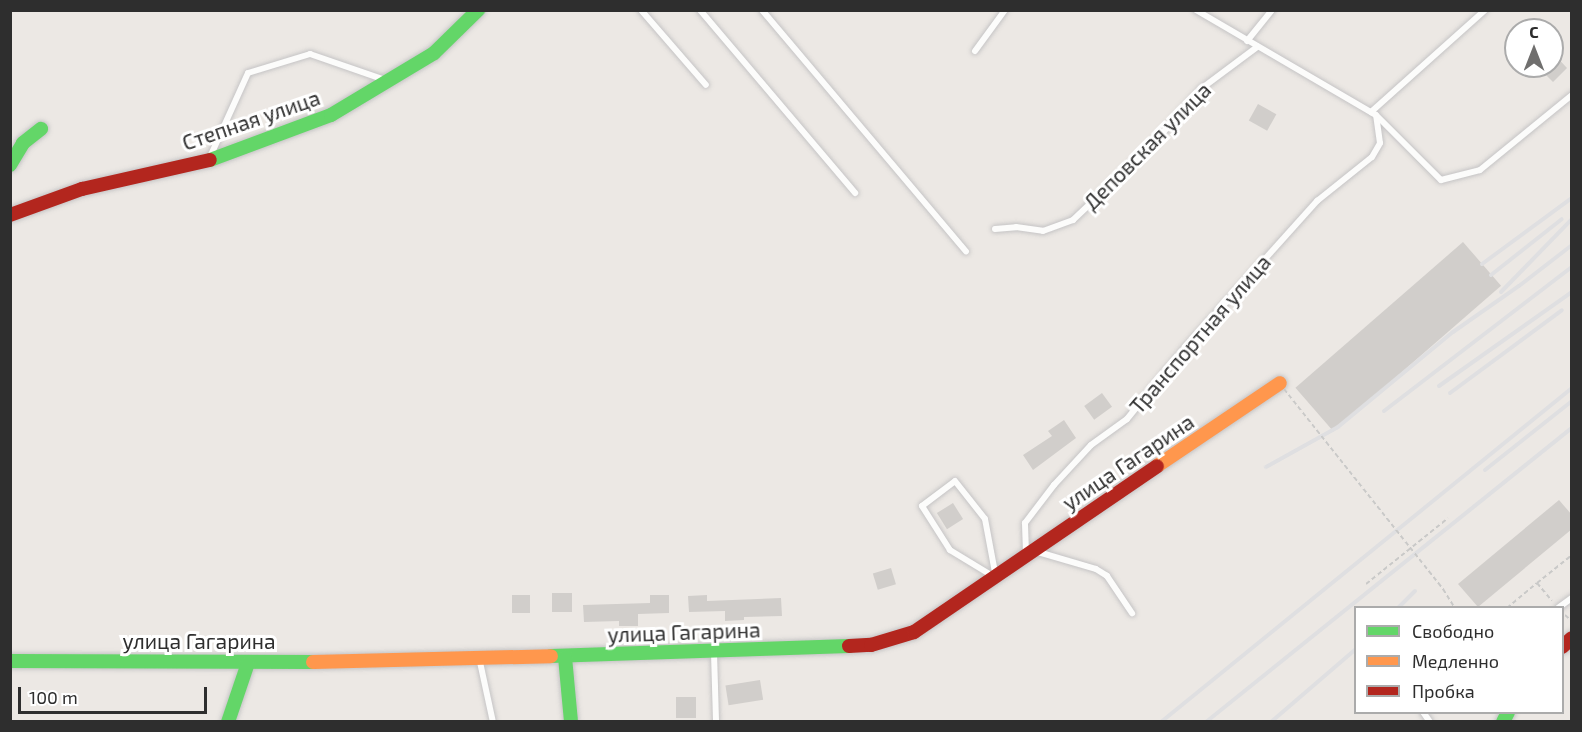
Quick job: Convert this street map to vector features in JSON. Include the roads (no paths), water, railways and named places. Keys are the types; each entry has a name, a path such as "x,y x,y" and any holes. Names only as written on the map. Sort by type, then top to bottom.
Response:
{"street":[{"name":"Степная улица","path":"10,215 82,189 208,161 331,115 434,53 478,10"},
{"path":"10,165 23,143 41,129"},
{"name":"улица Гагарина","path":"10,661 248,663 479,659 871,645 914,632 1282,386"},
{"path":"565,657 571,722"},
{"path":"228,722 248,663"}],"lane":[{"path":"641,10 706,86"},
{"path":"700,10 855,194"},
{"path":"762,10 966,251"},
{"path":"975,51 1005,10"},
{"path":"1196,10 1373,113 1441,180 1480,170 1572,95"},
{"path":"1247,41 1272,10"},
{"path":"1373,113 1485,10"},
{"name":"Деповская улица","path":"995,228 1016,227 1043,231 1073,220 1152,144 1202,88 1257,47"},
{"path":"208,161 248,73 310,54 388,81"},
{"name":"Транспортная улица","path":"1031,554 1025,523 1054,485 1091,445 1127,419 1185,348 1317,201 1372,157 1380,143 1373,113"},
{"path":"955,481 985,519 996,578 950,550 921,506 955,481"},
{"path":"1031,554 1096,569 1107,576 1132,613"},
{"path":"714,652 716,722"},
{"path":"479,659 493,722"}],"railway":[{"path":"1482,264 1572,198"},
{"path":"1491,275 1562,219"},
{"path":"1501,292 1572,219"},
{"path":"1266,467 1338,427 1453,332 1519,286 1572,245"},
{"path":"1384,411 1572,267"},
{"path":"1439,386 1572,292"},
{"path":"1450,393 1562,310"},
{"path":"1161,722 1572,388"},
{"path":"1485,470 1572,401"},
{"path":"1206,722 1572,428"},
{"path":"1400,606 1415,591"},
{"path":"1271,722 1354,651"}]}
